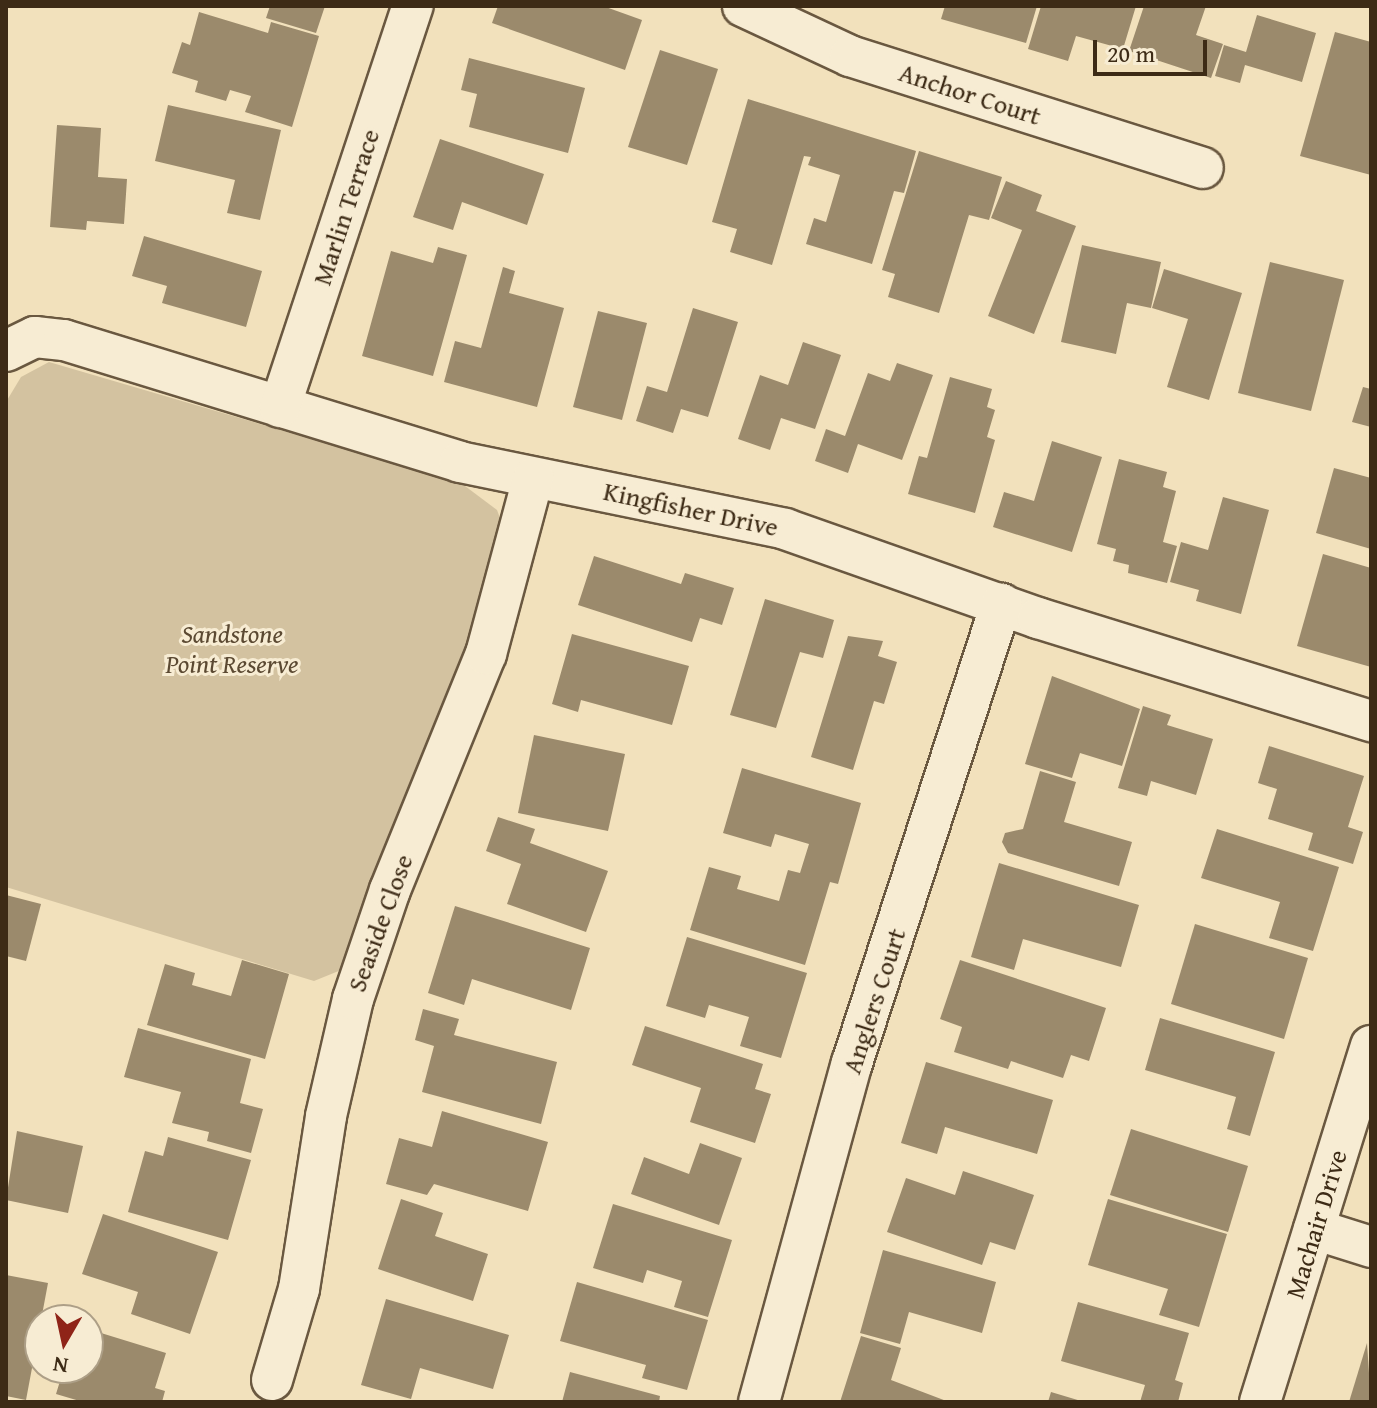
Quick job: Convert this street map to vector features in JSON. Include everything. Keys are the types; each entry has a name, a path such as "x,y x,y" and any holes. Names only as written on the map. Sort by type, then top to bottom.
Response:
{"street":[{"name":"Marlin Terrace","path":"280,407 413,6"},
{"name":"Anchor Court","path":"743,6 850,56 1203,168"},
{"name":"Kingfisher Drive","path":"6,351 35,337 64,340 426,452 533,478 785,529 1001,604 1371,721"},
{"name":"Seaside Close","path":"272,1380 299,1289 326,1116 353,999 390,890 486,654 509,583 533,478"},
{"name":"Anglers Court","path":"759,1402 852,1063 1001,604"},
{"name":"Machair Drive","path":"1260,1402 1371,1046"},
{"path":"1314,1229 1371,1247"}],"green space":[{"name":"Sandstone Point Reserve","path":"49,362 461,483 497,510 503,526 493,587 346,968 314,981 6,887 6,402 21,377"}],"building":[{"path":"270,6 325,6 316,33 266,18"},
{"path":"498,6 603,6 642,20 625,70 492,23"},
{"path":"945,6 1037,6 1026,43 941,19"},
{"path":"1041,6 1136,6 1123,49 1076,36 1068,61 1028,49"},
{"path":"1144,6 1206,6 1196,35 1223,44 1211,78 1129,51"},
{"path":"199,12 268,33 271,22 319,36 292,127 245,112 251,96 230,90 226,101 195,92 198,81 172,73 182,42 190,45"},
{"path":"1257,15 1316,33 1302,82 1245,65 1240,83 1215,76 1224,45 1246,52"},
{"path":"1335,32 1371,42 1371,175 1300,156"},
{"path":"660,50 718,69 687,165 628,147"},
{"path":"469,58 585,88 568,153 469,127 477,94 461,90"},
{"path":"748,99 916,151 904,193 894,191 872,264 806,244 814,218 826,222 840,175 808,165 811,157 804,156 772,265 730,252 737,229 712,222"},
{"path":"168,105 281,130 260,220 227,213 235,180 155,161"},
{"path":"57,125 101,128 98,177 127,179 124,224 87,221 86,230 50,227"},
{"path":"440,139 544,174 527,225 462,202 453,230 413,217"},
{"path":"919,151 1002,177 989,220 969,215 939,313 888,297 895,274 882,270"},
{"path":"1006,181 1042,195 1036,211 1076,226 1034,334 988,316 1022,230 991,218"},
{"path":"144,236 262,271 246,327 162,303 167,286 132,276"},
{"path":"1082,245 1161,262 1151,308 1127,303 1116,354 1061,342"},
{"path":"438,247 467,255 433,376 362,356 391,251 433,263"},
{"path":"1270,262 1344,280 1311,411 1238,393"},
{"path":"503,267 515,271 509,293 564,308 537,407 444,382 455,341 481,348"},
{"path":"1164,269 1242,293 1209,400 1167,387 1188,319 1152,308"},
{"path":"693,308 738,322 708,417 681,409 673,433 636,421 647,386 667,392"},
{"path":"598,311 647,323 622,420 573,407"},
{"path":"803,342 841,355 815,429 781,418 770,450 738,439 760,375 788,385"},
{"path":"897,363 933,375 902,460 858,444 848,473 815,461 826,429 845,436 868,373 890,381"},
{"path":"950,377 992,389 987,407 995,410 987,437 995,440 975,513 908,494 919,456 927,458"},
{"path":"1363,387 1371,389 1371,427 1352,422"},
{"path":"1052,441 1102,457 1072,552 993,527 1004,492 1034,501"},
{"path":"1119,459 1167,472 1163,487 1176,491 1163,542 1177,546 1167,583 1128,573 1129,565 1113,561 1116,549 1097,544"},
{"path":"1334,468 1371,478 1371,549 1316,533"},
{"path":"1223,497 1269,510 1241,614 1196,601 1199,590 1170,582 1181,542 1208,550"},
{"path":"1323,554 1371,568 1371,667 1297,646"},
{"path":"594,556 681,584 685,573 734,588 722,625 700,618 692,642 578,605"},
{"path":"765,599 834,620 823,658 800,652 776,728 730,715"},
{"path":"572,634 689,666 672,725 581,700 578,712 552,704"},
{"path":"848,636 883,641 878,656 897,662 884,704 874,701 853,770 811,757"},
{"path":"1052,676 1140,709 1122,766 1080,753 1072,778 1025,764"},
{"path":"1143,706 1171,715 1167,725 1213,739 1196,795 1151,781 1147,796 1118,788"},
{"path":"534,735 625,754 608,831 518,813"},
{"path":"1269,746 1364,776 1348,827 1363,832 1353,864 1308,850 1313,833 1268,819 1277,789 1258,783"},
{"path":"742,768 861,803 838,884 830,882 805,965 690,930 709,867 741,876 737,889 779,901 788,870 800,873 809,844 775,834 771,847 723,833"},
{"path":"1040,771 1076,782 1064,822 1132,842 1119,886 1008,853 1002,842 1005,833 1023,829"},
{"path":"498,817 535,829 530,843 608,871 586,932 507,904 521,864 486,851"},
{"path":"1217,829 1339,867 1313,951 1269,938 1280,902 1201,878"},
{"path":"999,863 1139,905 1121,967 1023,939 1014,970 971,957"},
{"path":"6,895 41,904 26,961 6,956"},
{"path":"455,906 590,948 571,1010 472,979 464,1005 428,993"},
{"path":"1195,924 1308,958 1284,1039 1171,1004"},
{"path":"687,937 807,973 781,1058 740,1046 749,1017 709,1005 705,1018 666,1006"},
{"path":"242,960 289,974 265,1059 147,1025 165,964 195,973 192,985 231,996"},
{"path":"960,960 1106,1008 1089,1061 1071,1055 1063,1078 1011,1061 1008,1069 954,1052 962,1027 940,1019"},
{"path":"423,1009 459,1019 454,1035 557,1062 541,1124 422,1092 434,1046 415,1040"},
{"path":"1160,1018 1275,1052 1250,1136 1227,1129 1236,1097 1145,1070"},
{"path":"645,1026 763,1064 755,1089 771,1094 755,1143 690,1122 701,1088 632,1065"},
{"path":"138,1028 251,1059 240,1103 263,1109 251,1153 207,1141 209,1132 172,1123 181,1092 124,1077"},
{"path":"926,1062 1053,1100 1037,1154 945,1127 937,1154 901,1143"},
{"path":"442,1111 548,1142 528,1211 434,1184 427,1195 386,1184 399,1138 432,1147"},
{"path":"1131,1129 1248,1166 1228,1232 1110,1195"},
{"path":"17,1131 83,1146 68,1213 6,1200"},
{"path":"168,1137 251,1160 228,1240 128,1212 145,1151 163,1156"},
{"path":"700,1143 742,1158 719,1225 631,1194 644,1157 689,1174"},
{"path":"963,1171 1034,1195 1015,1250 990,1242 982,1265 887,1232 906,1178 955,1195"},
{"path":"401,1199 443,1213 435,1236 488,1254 473,1301 378,1269"},
{"path":"1108,1199 1227,1234 1199,1327 1159,1315 1168,1289 1088,1265"},
{"path":"613,1204 732,1240 708,1317 674,1307 682,1281 647,1270 643,1283 593,1268"},
{"path":"103,1214 218,1252 190,1334 131,1314 138,1292 82,1274"},
{"path":"883,1250 996,1282 982,1333 909,1312 900,1344 860,1333"},
{"path":"6,1275 48,1283 44,1304 24,1304 24,1384 29,1384 26,1400 6,1396"},
{"path":"577,1282 708,1320 687,1390 642,1378 646,1365 560,1341"},
{"path":"386,1299 509,1335 493,1389 420,1368 411,1399 361,1385"},
{"path":"1078,1302 1189,1333 1175,1380 1183,1383 1178,1402 1140,1402 1145,1385 1061,1361"},
{"path":"104,1334 166,1353 155,1388 165,1391 162,1402 83,1402 56,1394 59,1384 104,1384"},
{"path":"861,1336 901,1348 891,1380 949,1402 840,1402"},
{"path":"1367,1343 1371,1402 1349,1402"},
{"path":"570,1372 660,1396 659,1402 562,1402"},
{"path":"1051,1392 1081,1401 1081,1402 1048,1402"}]}
